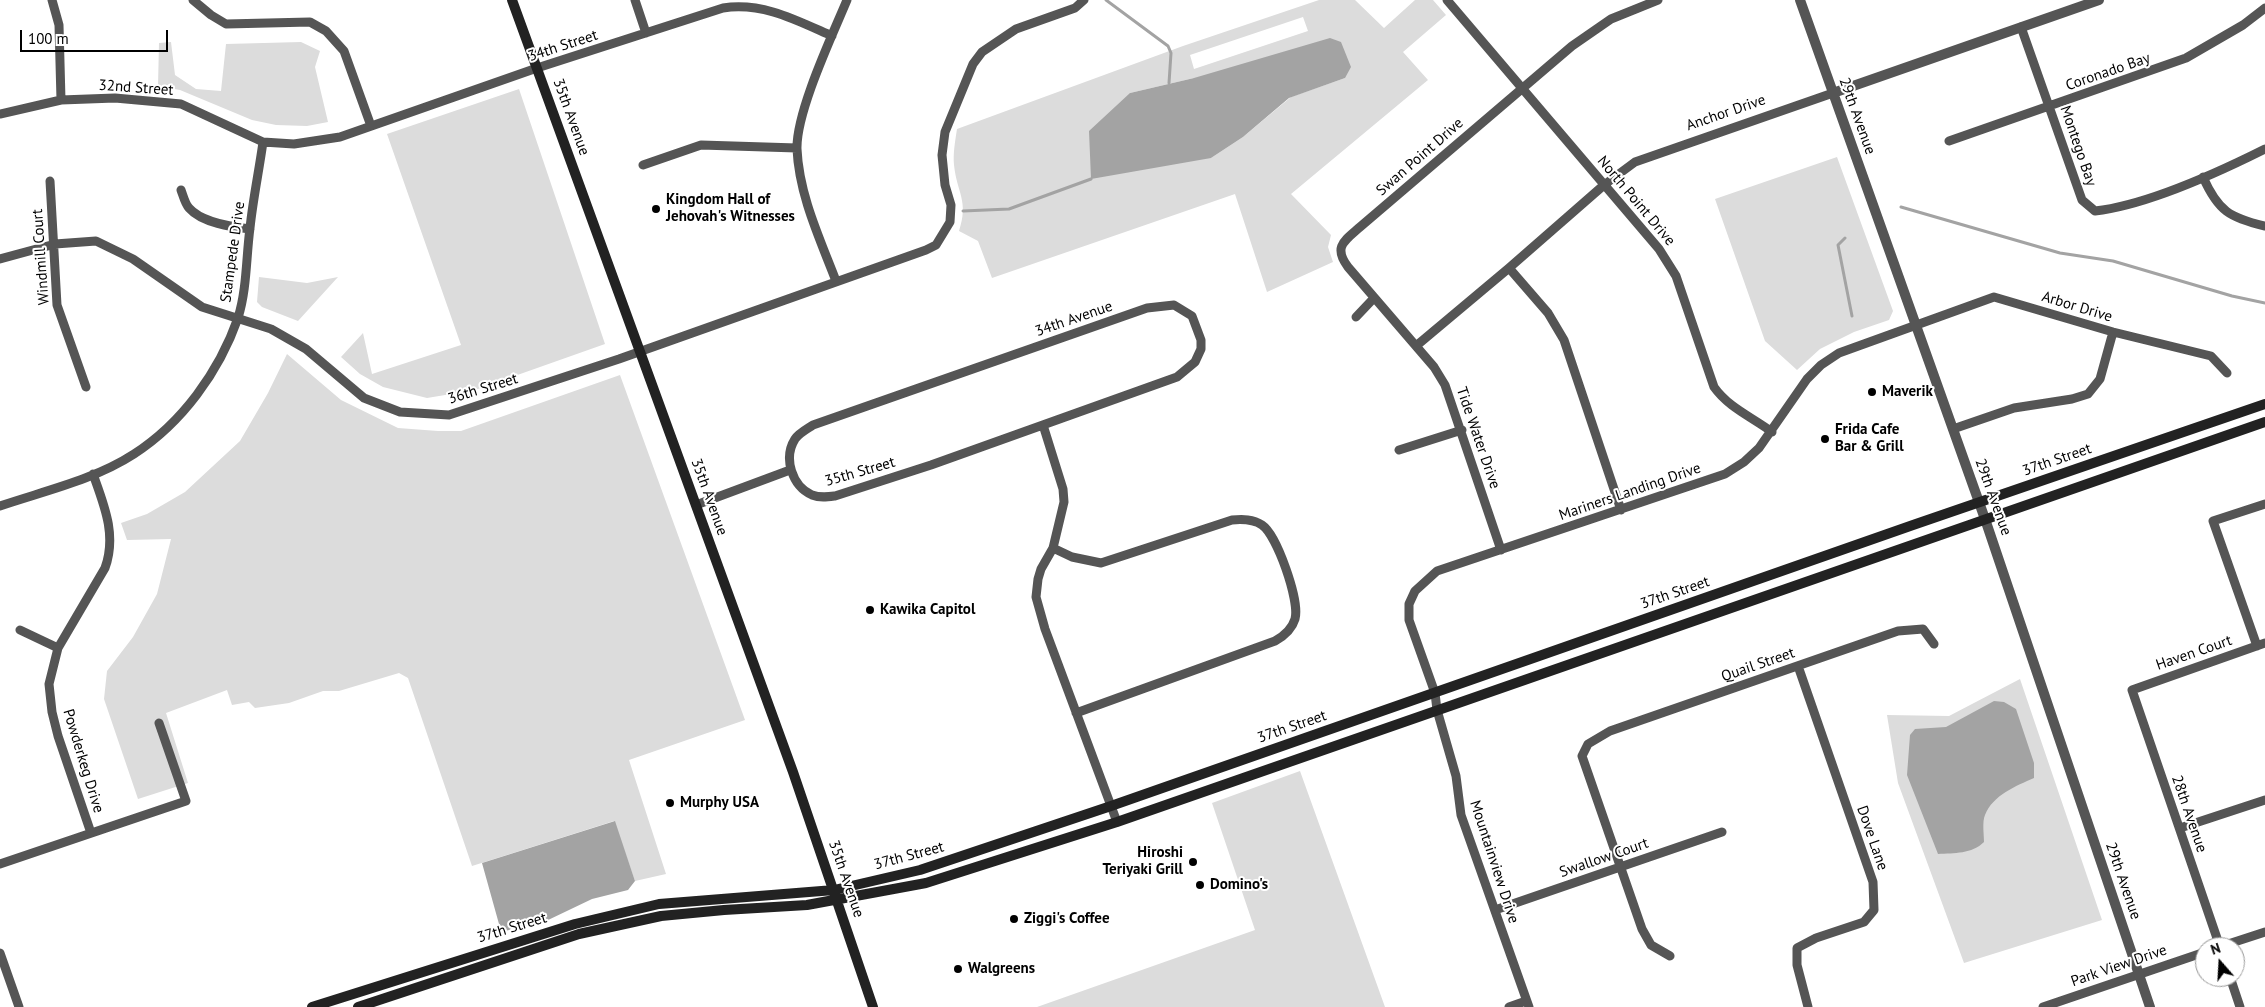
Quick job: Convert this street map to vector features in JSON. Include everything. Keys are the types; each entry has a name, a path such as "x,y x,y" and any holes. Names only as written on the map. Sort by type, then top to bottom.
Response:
{"main road":[{"name":"35th Avenue","path":"512,0 836,895 872,1007"},
{"name":"37th Street","path":"358,1007 579,934 661,916 807,905 920,870 1111,806 2265,404"},
{"name":"37th Street","path":"312,1007 575,924 658,904 836,895 926,883 1117,822 2265,422"}],"street":[{"path":"52,0 58,25 62,100"},
{"path":"193,0 211,15 226,24 310,22 326,31 344,51 371,126"},
{"path":"635,0 646,33"},
{"path":"836,282 802,189 797,148 806,104 847,0"},
{"path":"639,351 936,245 950,222 951,205 945,185 942,154 945,132 973,64 982,52 1016,29 1075,8 1084,0"},
{"name":"North Point Drive","path":"1448,0 1659,249 1676,276 1714,387 1721,397 1772,432"},
{"name":"Swan Point Drive","path":"1341,249 1344,241 1360,226 1592,31 1611,19 1658,0"},
{"name":"29th Avenue","path":"1800,0 1985,519 2150,1007"},
{"name":"Anchor Drive","path":"1416,346 1509,268 1604,184 1635,162 2099,0"},
{"name":"34th Street","path":"263,142 294,144 340,136 710,11 743,6 772,10 832,36"},
{"name":"Coronado Bay","path":"1949,141 2186,58 2236,30 2265,8"},
{"name":"Montego Bay","path":"2021,27 2082,200 2095,210 2121,208 2203,177 2265,149"},
{"name":"32nd Street","path":"0,114 62,100 116,98 181,104 263,142"},
{"name":"Stampede Drive","path":"0,506 93,474 134,454 174,422 200,392 221,355 238,318 247,272 250,229 263,142"},
{"path":"643,165 700,145 797,148"},
{"path":"2203,177 2209,190 2230,216 2265,226"},
{"name":"Windmill Court","path":"50,181 56,305 86,387"},
{"path":"181,190 189,208 205,218 227,227 250,229"},
{"name":"36th Street","path":"0,259 54,244 96,241 133,259 202,307 271,329 306,349 364,398 400,412 449,416 639,351"},
{"name":"Tide Water Drive","path":"1341,249 1342,258 1434,367 1445,385 1462,430 1501,550"},
{"path":"1509,268 1548,313 1564,340 1621,510"},
{"name":"Arbor Drive","path":"1916,325 1994,297 2113,332 2211,356 2227,374"},
{"path":"1356,317 1374,298"},
{"name":"34th Avenue","path":"790,470 789,455 796,438 813,425 845,412 1147,308 1174,305 1192,316 1201,340 1195,362 1189,370 1177,377 1043,425"},
{"name":"Mariners Landing Drive","path":"1435,693 1409,620 1409,604 1415,590 1436,571 1725,474 1744,462 1772,432 1806,379 1821,365 1846,350 1916,325"},
{"path":"1953,429 2014,408 2072,399 2088,394 2100,379 2113,332"},
{"path":"1043,425 1063,490 1063,512 1053,548 1041,569 1036,597 1045,629 1117,822"},
{"name":"35th Street","path":"790,470 796,481 808,492 823,498 835,496 1043,425"},
{"path":"1399,450 1462,430"},
{"path":"696,505 790,470"},
{"name":"Powderkeg Drive","path":"91,833 58,736 52,712 49,684 58,648 105,568 109,556 111,534 104,504 93,474"},
{"path":"2261,644 2213,521 2265,504"},
{"path":"1053,548 1072,557 1101,563 1232,520 1249,520 1263,525 1269,532 1288,577 1296,604 1296,616 1292,627 1275,641 1076,713"},
{"path":"20,630 58,648"},
{"name":"Quail Street","path":"1620,867 1582,756 1588,744 1610,731 1898,631 1923,630 1934,644"},
{"name":"Haven Court","path":"2132,690 2261,644"},
{"name":"Dove Lane","path":"1798,666 1873,882 1874,910 1864,922 1816,938 1797,948 1797,965 1808,1007"},
{"name":"28th Avenue","path":"2132,690 2217,937"},
{"name":"Mountainview Drive","path":"1435,693 1437,710 1456,776 1461,815 1527,1004"},
{"path":"0,864 186,801 160,723"},
{"path":"2180,828 2265,800"},
{"name":"Swallow Court","path":"1495,910 1722,832"},
{"path":"1620,867 1642,929 1651,945 1670,956"},
{"path":"2245,939 2265,932"},
{"path":"0,953 19,1007"},
{"name":"Park View Drive","path":"2043,1007 2195,955"},
{"path":"2233,987 2240,1007"},
{"path":"1509,1007 1527,1004"}],"shaded area":[{"path":"1319,0 1355,0 1384,28 1415,0 1433,0 1446,15 1403,52 1428,80 1291,194 1331,235 1328,247 1333,262 1267,292 1235,194 992,278 978,241 959,231 962,221 963,204 954,165 957,129 1183,46","holes":["1303,17 1308,31 1194,69 1190,55","1194,78 1345,78 1291,97 1243,137 1211,158 1130,93"]},
{"path":"1330,38 1341,42 1351,67 1345,78 1289,98 1243,137 1211,158 1091,179 1089,131 1130,93 1194,78"},
{"path":"171,42 175,75 196,89 221,91 226,44 301,42 320,51 315,67 328,122 307,126 276,125 252,120 180,90 158,86 159,43"},
{"path":"519,89 605,344 475,390 427,398 383,387 360,374 341,357 363,333 372,374 461,345 387,134"},
{"path":"1837,157 1893,311 1889,320 1854,332 1820,349 1797,370 1765,341 1715,199"},
{"path":"259,277 307,283 338,277 298,321 262,307 257,302"},
{"path":"287,354 341,400 398,428 438,431 461,431 620,375 745,720 629,760 666,874 635,881 614,821 472,866 408,678 399,673 339,691 323,691 289,703 255,708 249,702 232,705 227,690 166,713 188,783 138,799 104,699 107,671 133,637 157,594 171,539 127,540 121,523 147,514 185,492 240,441 268,393"},
{"path":"2020,679 2102,920 1964,963 1898,783 1887,715 1949,716"},
{"path":"1994,701 2004,702 2016,709 2034,763 2034,778 2006,792 1989,808 1984,818 1984,842 1979,846 1962,852 1938,854 1907,775 1910,735 1915,729 1946,727"},
{"path":"1300,771 1385,1007 1037,1007 1255,930 1212,803"},
{"path":"615,821 635,881 628,890 592,899 546,921 505,931 499,924 482,863"}],"waterway":[{"path":"1106,0 1168,46 1171,53 1169,83"},
{"path":"963,211 1009,209 1091,179"},
{"path":"1901,207 2060,253 2113,261 2232,296 2265,303"},
{"path":"1845,238 1838,245 1852,316"}],"place":[{"name":"Kingdom Hall of Jehovah's Witnesses","path":"656,209"},
{"name":"Maverik","path":"1872,392"},
{"name":"Frida Cafe Bar & Grill","path":"1825,439"},
{"name":"Kawika Capitol","path":"870,610"},
{"name":"Murphy USA","path":"670,803"},
{"name":"Hiroshi Teriyaki Grill","path":"1193,862"},
{"name":"Domino's","path":"1200,885"},
{"name":"Ziggi's Coffee","path":"1014,919"},
{"name":"Walgreens","path":"958,969"}]}
